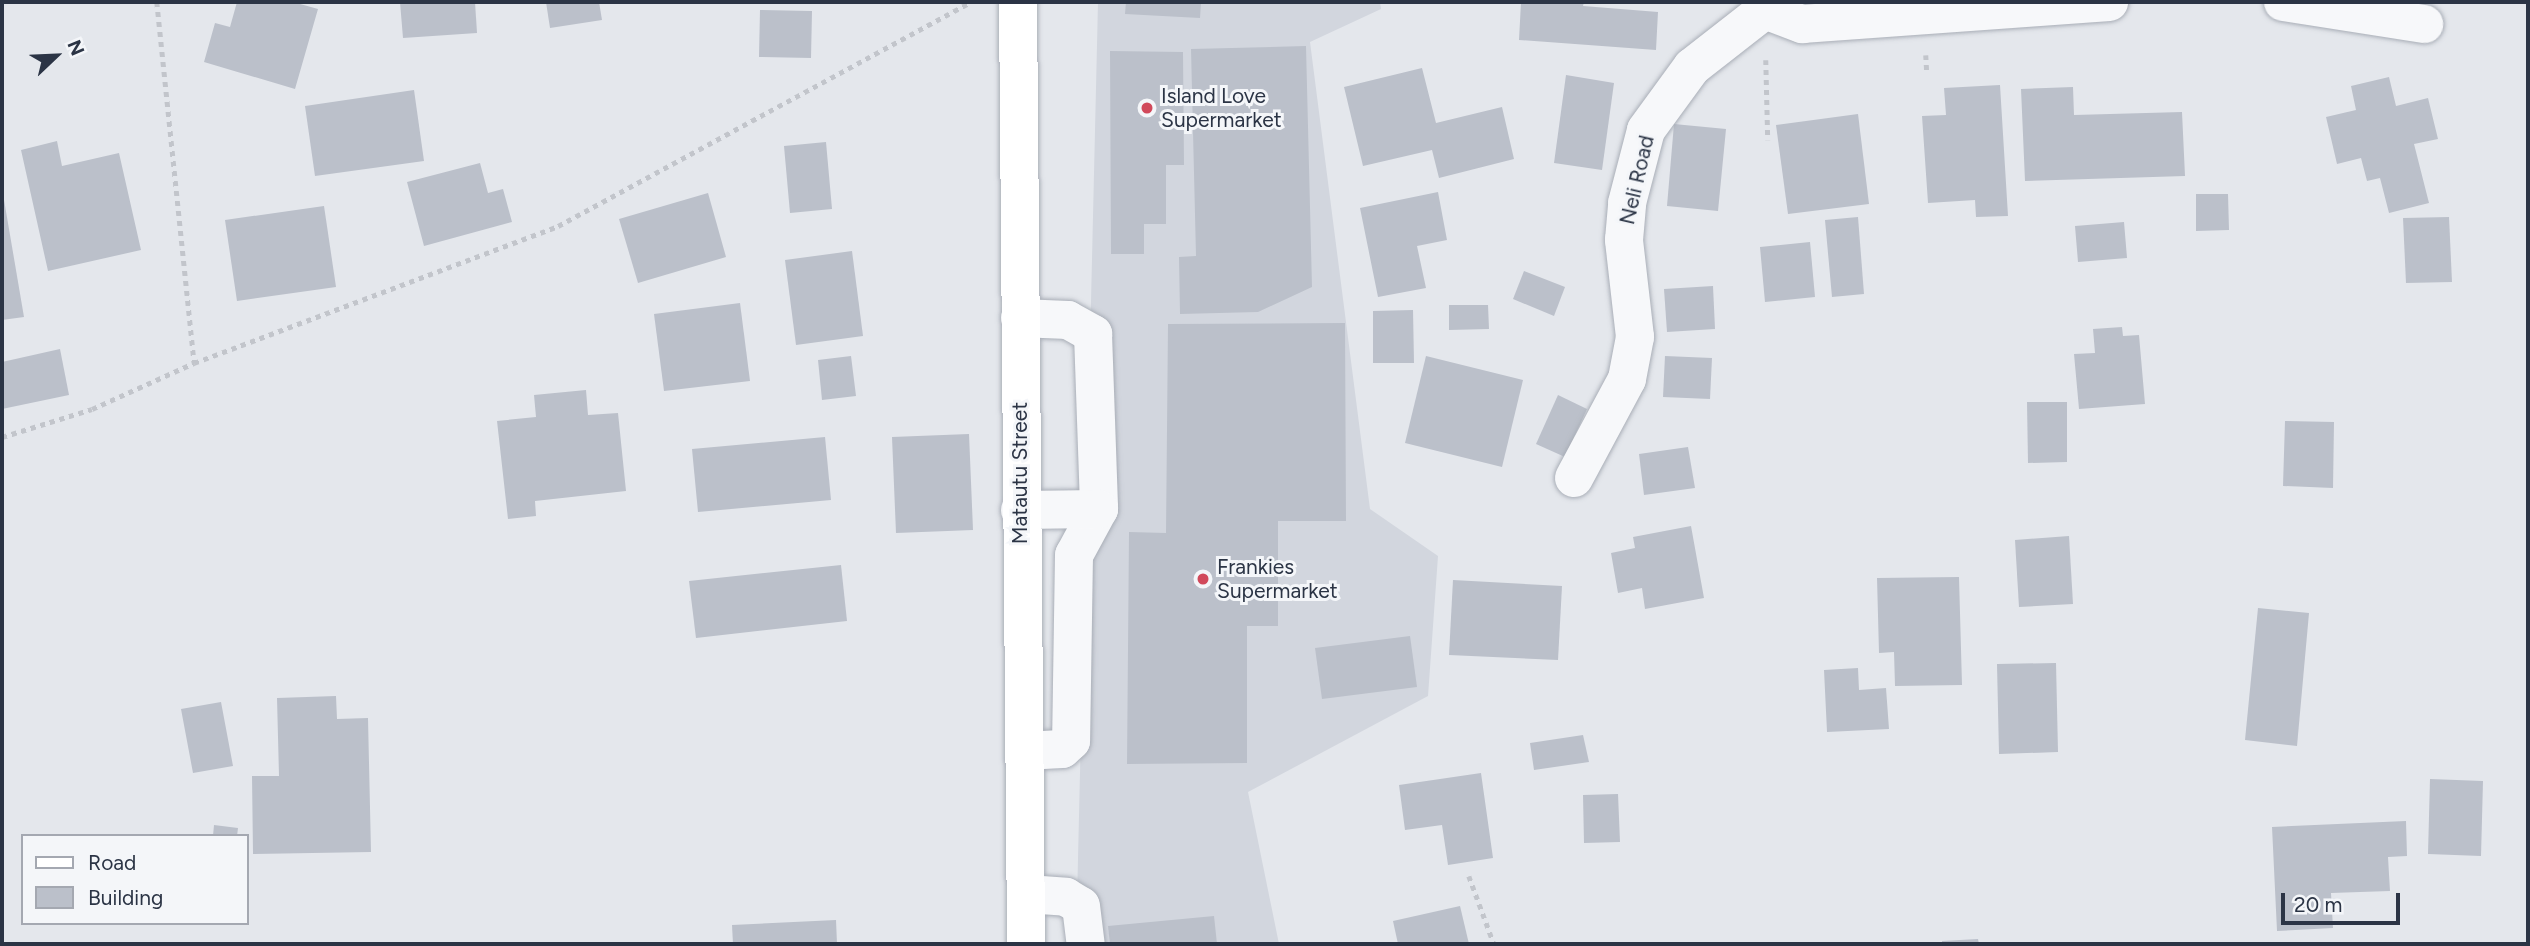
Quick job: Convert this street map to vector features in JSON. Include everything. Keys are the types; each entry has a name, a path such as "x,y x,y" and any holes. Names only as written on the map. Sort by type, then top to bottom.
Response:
{"main road":[{"name":"Matautu Street","path":"1018,2 1020,510 1026,944"}],"street":[{"path":"1764,6 1802,24 2109,2"},
{"path":"2283,2 2424,24"},
{"name":"Neli Road","path":"1574,478 1627,379 1635,337 1624,240 1627,202 1646,130 1692,67 1764,6"},
{"path":"1020,318 1068,320 1093,334 1099,509 1074,555 1071,741 1062,749 1024,751"},
{"path":"1020,510 1099,509"},
{"path":"1027,894 1066,897 1082,906 1086,944"}],"path":[{"path":"157,2 194,363"},
{"path":"2,437 92,409 194,363 558,226 970,2"},
{"path":"1764,6 1768,140"},
{"path":"1469,876 1494,944"}],"shaded area":[{"path":"1098,2 1380,2 1381,9 1310,42 1370,509 1438,556 1428,696 1248,792 1279,944 1076,944"}],"building":[{"path":"237,2 293,2 318,9 295,89 204,62 215,23 230,27"},
{"path":"400,2 475,2 477,33 403,38"},
{"path":"546,2 599,2 602,20 550,28"},
{"path":"1126,2 1201,2 1200,18 1125,14"},
{"path":"1521,2 1584,2 1583,6 1658,12 1656,50 1519,40"},
{"path":"760,10 812,11 811,58 759,57"},
{"path":"1306,46 1312,287 1258,312 1180,314 1179,257 1196,256 1191,49"},
{"name":"Island Love Supermarket","path":"1110,51 1183,52 1184,165 1166,165 1166,224 1144,224 1144,254 1111,254"},
{"path":"1422,68 1436,123 1502,107 1514,159 1439,178 1432,150 1363,166 1344,87"},
{"path":"1566,75 1614,83 1602,170 1554,163"},
{"path":"2389,77 2396,106 2428,98 2438,139 2414,144 2429,203 2389,213 2380,178 2367,181 2361,158 2337,164 2326,117 2356,110 2351,86"},
{"path":"2000,85 2008,216 1976,217 1975,200 1928,203 1922,116 1946,115 1944,88"},
{"path":"2073,87 2074,115 2182,112 2185,176 2025,181 2021,89"},
{"path":"414,90 424,161 315,176 305,106"},
{"path":"1858,114 1869,204 1788,214 1776,125"},
{"path":"1674,124 1726,129 1718,211 1667,206"},
{"path":"57,141 62,166 119,153 141,250 48,271 21,150"},
{"path":"826,142 832,209 790,213 784,146"},
{"path":"480,163 488,193 503,189 512,222 424,246 407,182"},
{"path":"2,188 24,317 2,320"},
{"path":"1438,192 1447,240 1417,246 1426,288 1378,297 1360,208"},
{"path":"708,193 726,257 638,283 619,219"},
{"path":"2196,194 2228,194 2229,230 2196,231"},
{"path":"324,206 336,287 237,301 225,220"},
{"path":"1858,217 1864,294 1832,297 1825,220"},
{"path":"2449,217 2452,282 2406,283 2403,218"},
{"path":"2124,222 2127,258 2078,262 2075,226"},
{"path":"1810,242 1815,297 1765,302 1760,247"},
{"path":"852,251 863,336 796,345 785,260"},
{"path":"1524,271 1565,287 1554,316 1513,299"},
{"path":"1713,286 1715,329 1667,332 1664,289"},
{"path":"740,303 750,381 664,391 654,314"},
{"path":"1449,305 1488,305 1489,329 1449,330"},
{"path":"1413,310 1414,363 1373,363 1373,311"},
{"name":"Frankies Supermarket","path":"1345,323 1346,521 1278,521 1278,626 1247,626 1247,763 1127,764 1129,532 1166,533 1168,324"},
{"path":"2122,327 2123,336 2139,335 2145,404 2079,409 2074,354 2095,353 2093,329"},
{"path":"60,349 69,395 2,409 2,362"},
{"path":"851,356 856,396 822,400 818,360"},
{"path":"1426,356 1523,380 1502,467 1405,443"},
{"path":"1665,356 1712,358 1710,399 1663,397"},
{"path":"586,390 588,415 618,413 626,491 535,501 536,516 508,519 497,421 536,417 534,395"},
{"path":"1558,395 1587,409 1565,457 1536,444"},
{"path":"2027,402 2067,402 2067,462 2028,463"},
{"path":"2285,421 2334,422 2333,488 2283,486"},
{"path":"969,434 973,530 896,533 892,437"},
{"path":"825,437 831,500 698,512 692,449"},
{"path":"1688,447 1695,488 1644,495 1639,454"},
{"path":"1691,526 1704,598 1645,609 1642,588 1618,593 1611,553 1635,548 1633,537"},
{"path":"2069,536 2073,604 2019,607 2015,540"},
{"path":"841,565 847,621 696,638 689,581"},
{"path":"1959,577 1962,685 1895,686 1894,652 1879,653 1877,578"},
{"path":"1453,580 1562,586 1558,660 1449,655"},
{"path":"2258,608 2309,613 2297,746 2245,740"},
{"path":"1410,636 1417,687 1322,699 1315,648"},
{"path":"2056,663 2058,752 1999,754 1997,664"},
{"path":"1858,668 1859,690 1886,688 1889,729 1827,732 1824,670"},
{"path":"336,696 337,719 368,718 371,852 253,854 252,776 279,776 277,698"},
{"path":"221,702 233,766 193,773 181,709"},
{"path":"1583,735 1589,762 1534,770 1530,743"},
{"path":"1481,773 1493,858 1448,865 1442,825 1405,830 1399,785"},
{"path":"2430,779 2483,781 2481,856 2428,854"},
{"path":"1618,794 1620,842 1584,843 1583,795"},
{"path":"2406,821 2407,856 2388,857 2390,891 2331,893 2333,928 2277,931 2272,827"},
{"path":"214,825 238,828 237,834 213,834"},
{"path":"1460,906 1469,944 1398,944 1393,921"},
{"path":"1214,916 1217,944 1110,944 1108,926"},
{"path":"836,920 837,944 733,944 732,925"},
{"path":"1978,939 1979,944 1942,944 1942,941"}],"place":[{"name":"Island Love Supermarket","path":"1147,108"},
{"name":"Frankies Supermarket","path":"1203,579"}]}
